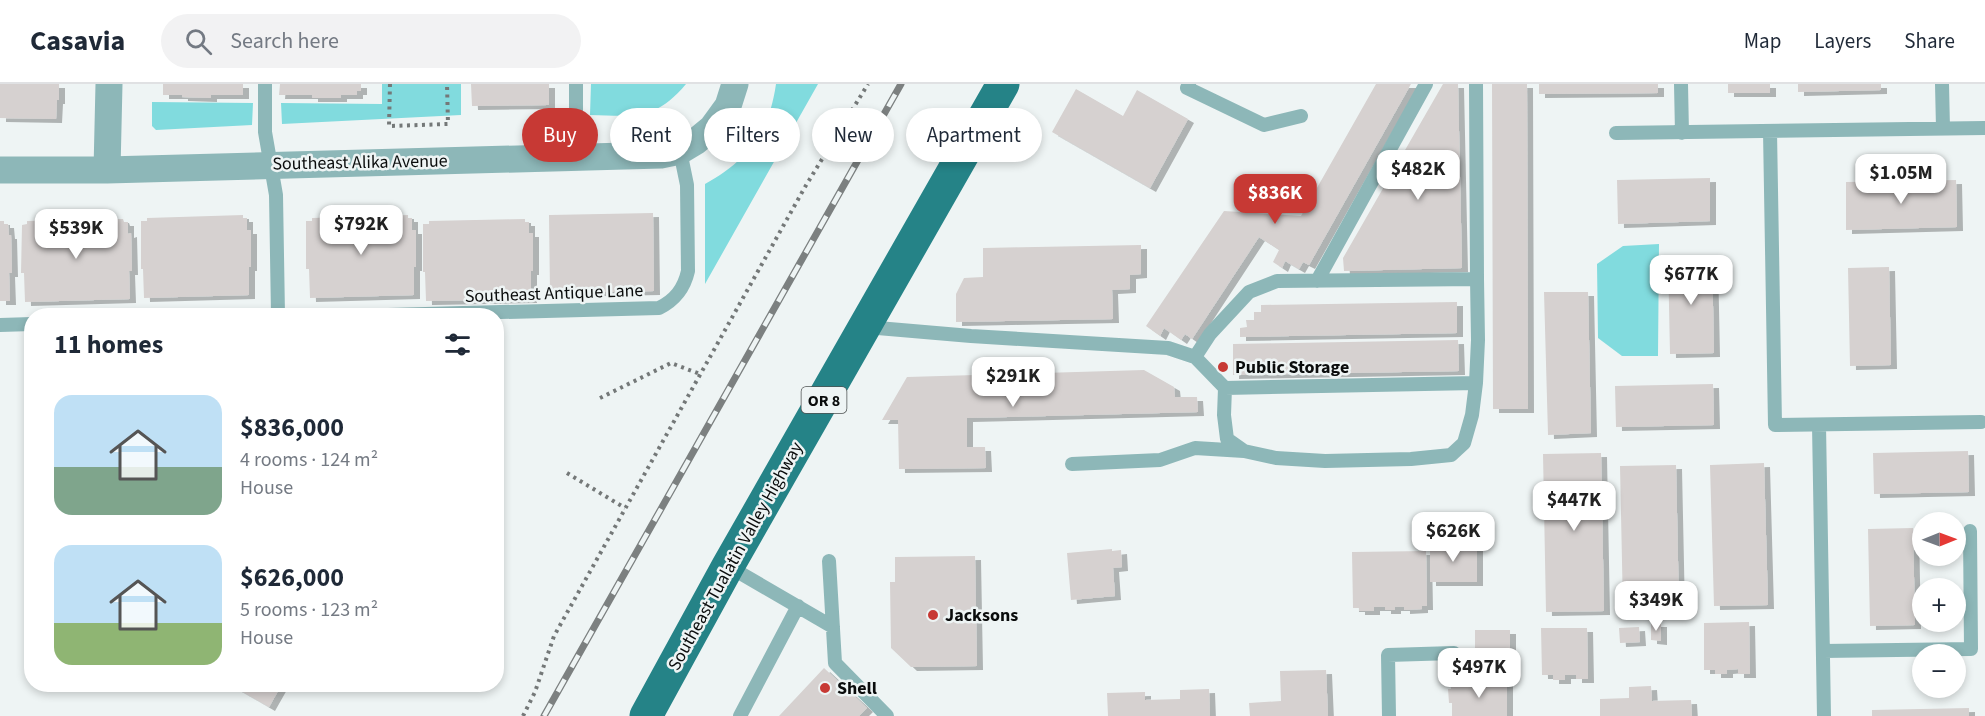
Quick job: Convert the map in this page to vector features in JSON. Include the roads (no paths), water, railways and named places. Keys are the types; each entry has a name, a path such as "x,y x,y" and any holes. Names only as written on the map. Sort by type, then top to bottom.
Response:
{"main road":[{"name":"Southeast Tualatin Valley Highway","path":"646,716 728,566 1003,84"}],"street":[{"path":"107,170 109,84"},
{"name":"Southeast Alika Avenue","path":"692,144 712,128 728,106 735,84"},
{"name":"Southeast Alika Avenue","path":"0,170 107,170 522,158"}],"lane":[{"path":"265,84 265,132 276,195 278,308"},
{"path":"576,84 576,108"},
{"path":"1188,84 1187,88 1264,125 1301,116"},
{"path":"1317,281 1426,84"},
{"path":"1072,464 1160,460 1195,448 1244,452 1276,458 1325,461 1411,459 1451,455 1464,443 1472,415 1478,340 1476,84"},
{"path":"1681,84 1682,132"},
{"path":"1942,84 1943,128"},
{"path":"1616,133 1985,128"},
{"path":"1770,131 1775,425 1982,422"},
{"name":"Southeast Antique Lane","path":"504,312 659,308 670,302 682,288 688,271 687,185 682,162"},
{"path":"1195,357 1210,334 1249,292 1277,281 1477,279"},
{"path":"0,325 24,324"},
{"path":"866,327 1168,348 1195,357 1225,388 1224,415 1227,439 1244,452"},
{"path":"1225,388 1476,383"},
{"path":"1819,425 1824,716"},
{"path":"1823,651 1971,649 1970,531"},
{"path":"829,561 835,663 887,716"},
{"path":"728,566 833,627"},
{"path":"740,716 798,606"},
{"path":"1389,716 1388,655 1454,653"}],"railway":[{"path":"544,716 901,84"}],"place":[{"name":"Public Storage","path":"1223,367"},
{"name":"Jacksons","path":"933,615"},
{"name":"Shell","path":"825,688"}]}
